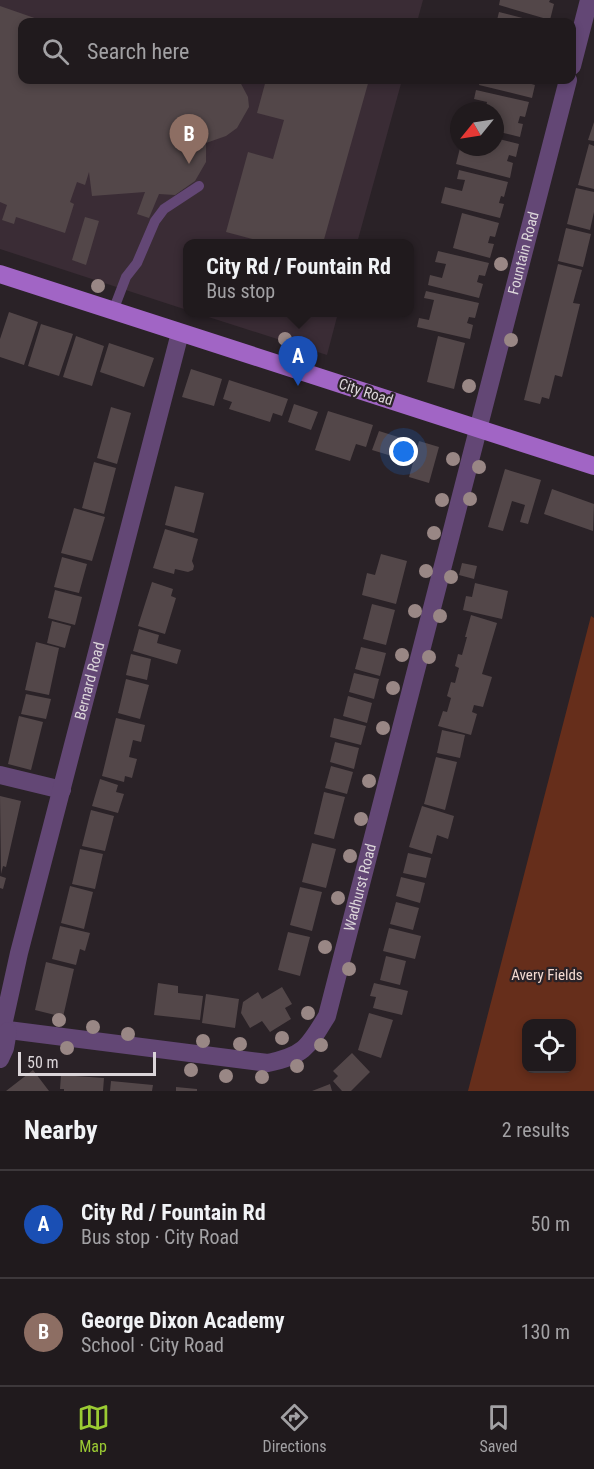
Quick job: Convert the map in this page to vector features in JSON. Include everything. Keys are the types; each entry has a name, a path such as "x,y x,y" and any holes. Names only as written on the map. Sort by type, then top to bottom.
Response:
{"main road":[{"name":"City Road","path":"0,274 594,466"}],"street":[{"path":"576,50 589,0"},
{"name":"Fountain Road","path":"479,428 567,84"},
{"name":"Bernard Road","path":"0,1059 5,1048 4,1030 19,953 180,333"},
{"name":"Wadhurst Road","path":"4,1030 268,1063 288,1059 305,1050 327,1016 479,428"},
{"path":"0,776 62,790"}],"lane":[{"path":"113,311 126,277 137,263 155,221 164,209 199,186"}],"shaded area":[{"path":"0,0 423,0 418,18 18,18 18,84 401,84 358,239 183,239 183,309 0,249"},
{"path":"208,317 337,317 327,355"}],"green space":[{"name":"Avery Fields","path":"591,616 594,618 594,1091 468,1091"}],"building":[{"path":"500,0 550,0 549,2 554,4 550,18 499,5"},
{"path":"0,6 34,18 18,18 18,84 241,84 248,97 249,107 237,128 226,136 206,143 206,162 195,181 175,195 159,194 149,218 137,214 145,192 92,196 89,172 85,185 77,182 70,202 74,204 65,233 16,217 14,224 2,220 7,205 0,202"},
{"path":"499,12 522,18 498,18"},
{"path":"265,84 368,84 324,239 252,239 226,232 248,152 273,159 284,120 257,113"},
{"path":"532,84 535,85 532,98 479,85"},
{"path":"476,90 529,102 525,117 520,116 518,123 523,124 520,137 504,133 504,102 474,99"},
{"path":"594,122 594,141 588,140"},
{"path":"504,140 519,144 516,157 509,155 507,161 513,163 510,178 456,164 458,156 504,156"},
{"path":"589,144 594,146 594,189 578,185"},
{"path":"459,170 508,182 504,197 501,196 499,203 504,204 500,218 441,203 445,187 462,191 465,180 457,179"},
{"path":"576,188 594,192 594,212 590,230 567,224"},
{"path":"462,213 499,223 495,237 490,236 488,243 494,244 490,258 453,248"},
{"path":"85,217 99,221 86,265 72,260"},
{"path":"566,228 591,234 583,267 558,261"},
{"path":"438,251 489,263 485,276 479,275 477,282 483,284 479,298 428,285 430,275 442,278 446,264 435,262"},
{"path":"558,264 582,270 573,303 580,304 562,377 555,375 549,399 542,397 540,404 524,400"},
{"path":"426,291 479,303 475,318 469,317 467,323 473,325 470,339 417,327 419,318 429,320 434,300 424,298"},
{"path":"9,312 38,322 24,365 0,357 0,339"},
{"path":"41,324 73,334 59,376 28,366"},
{"path":"76,336 104,346 92,386 63,377"},
{"path":"438,336 465,343 454,389 427,382"},
{"path":"109,343 154,358 144,387 100,372"},
{"path":"191,369 222,379 214,406 182,397"},
{"path":"229,380 288,399 282,416 273,413 270,422 229,409 232,402 223,399"},
{"path":"294,404 318,412 311,430 288,422"},
{"path":"111,407 131,413 117,464 97,458"},
{"path":"328,411 373,425 366,447 356,444 350,461 315,450"},
{"path":"379,431 414,442 408,461 372,450"},
{"path":"419,441 439,447 429,483 409,477"},
{"path":"94,462 116,468 104,514 82,508"},
{"path":"505,469 541,480 528,524 520,522 525,505 512,501 503,531 488,527"},
{"path":"175,486 204,493 194,533 165,525"},
{"path":"552,489 594,504 593,531 544,514"},
{"path":"74,508 105,517 92,561 61,553"},
{"path":"165,529 198,539 192,561 193,570 188,572 175,569 174,574 153,568"},
{"path":"381,554 407,561 396,604 362,595 367,573 375,575"},
{"path":"62,557 87,564 79,593 54,587"},
{"path":"462,563 477,566 474,579 459,575"},
{"path":"152,582 173,589 171,596 176,598 165,634 138,626"},
{"path":"475,583 508,591 502,619 463,610 466,596 472,597"},
{"path":"55,590 82,597 75,625 48,618"},
{"path":"372,604 395,610 386,645 363,639"},
{"path":"471,615 497,623 482,674 492,677 483,707 474,705 472,712 477,714 471,735 438,726 443,711 447,712 451,698 447,696 451,682 455,683 459,668 455,666 458,654 462,655"},
{"path":"52,621 71,626 65,648 47,643"},
{"path":"139,629 159,635 157,643 181,650 177,664 133,651"},
{"path":"36,642 59,648 49,695 25,690"},
{"path":"361,647 386,653 380,676 355,669"},
{"path":"131,654 151,659 147,680 126,675"},
{"path":"354,673 379,679 374,699 349,692"},
{"path":"126,679 149,685 140,719 118,713"},
{"path":"26,694 51,699 46,719 21,714"},
{"path":"348,696 372,703 367,723 343,716"},
{"path":"19,716 43,722 31,770 8,764"},
{"path":"116,718 145,725 141,742 133,740 129,757 137,759 132,778 125,776 124,782 102,776"},
{"path":"334,718 366,726 361,745 330,737"},
{"path":"442,730 465,735 460,758 437,753"},
{"path":"335,742 359,748 354,769 330,762"},
{"path":"436,757 457,762 445,810 424,804"},
{"path":"331,766 353,772 347,794 325,788"},
{"path":"100,779 118,785 116,792 124,794 118,813 92,806"},
{"path":"324,792 345,797 334,839 314,834"},
{"path":"0,796 21,801 6,867 3,866 1,874"},
{"path":"422,806 454,816 448,839 437,835 432,854 409,847"},
{"path":"91,810 114,816 105,851 82,846"},
{"path":"312,843 336,849 326,888 302,882"},
{"path":"80,849 103,854 95,889 72,884"},
{"path":"408,853 431,858 426,878 403,873"},
{"path":"0,876 6,878 3,889 0,888"},
{"path":"401,877 425,883 420,903 396,896"},
{"path":"70,886 93,892 84,929 61,923"},
{"path":"300,887 322,892 312,931 290,925"},
{"path":"396,902 419,908 413,930 390,924"},
{"path":"60,926 90,933 85,951 80,949 76,965 52,959"},
{"path":"389,928 421,936 415,959 383,951"},
{"path":"288,932 310,937 300,976 278,970"},
{"path":"386,956 406,961 400,985 380,980"},
{"path":"46,962 74,969 63,1017 35,1010"},
{"path":"158,983 178,986 178,993 203,996 200,1020 154,1015"},
{"path":"374,983 408,991 402,1015 373,1008 376,997 370,996"},
{"path":"282,987 292,1004 285,1008 291,1019 270,1032 262,1021 250,1028 241,1013 243,1002 258,992 262,999"},
{"path":"206,994 239,999 235,1028 202,1023"},
{"path":"369,1013 393,1020 381,1058 358,1050"},
{"path":"352,1053 370,1072 351,1091 342,1091 333,1081 338,1076 333,1071"},
{"path":"33,1070 49,1091 6,1091"},
{"path":"61,1075 104,1078 103,1091 64,1091 60,1089"},
{"path":"111,1081 153,1085 152,1091 110,1091"},
{"path":"330,1084 332,1091 312,1091"},
{"path":"176,1087 197,1089 197,1091 176,1091"}],"place":[{"name":"George Dixon Academy","path":"189,164"},
{"name":"City Rd / Fountain Rd","path":"298,386"}]}
